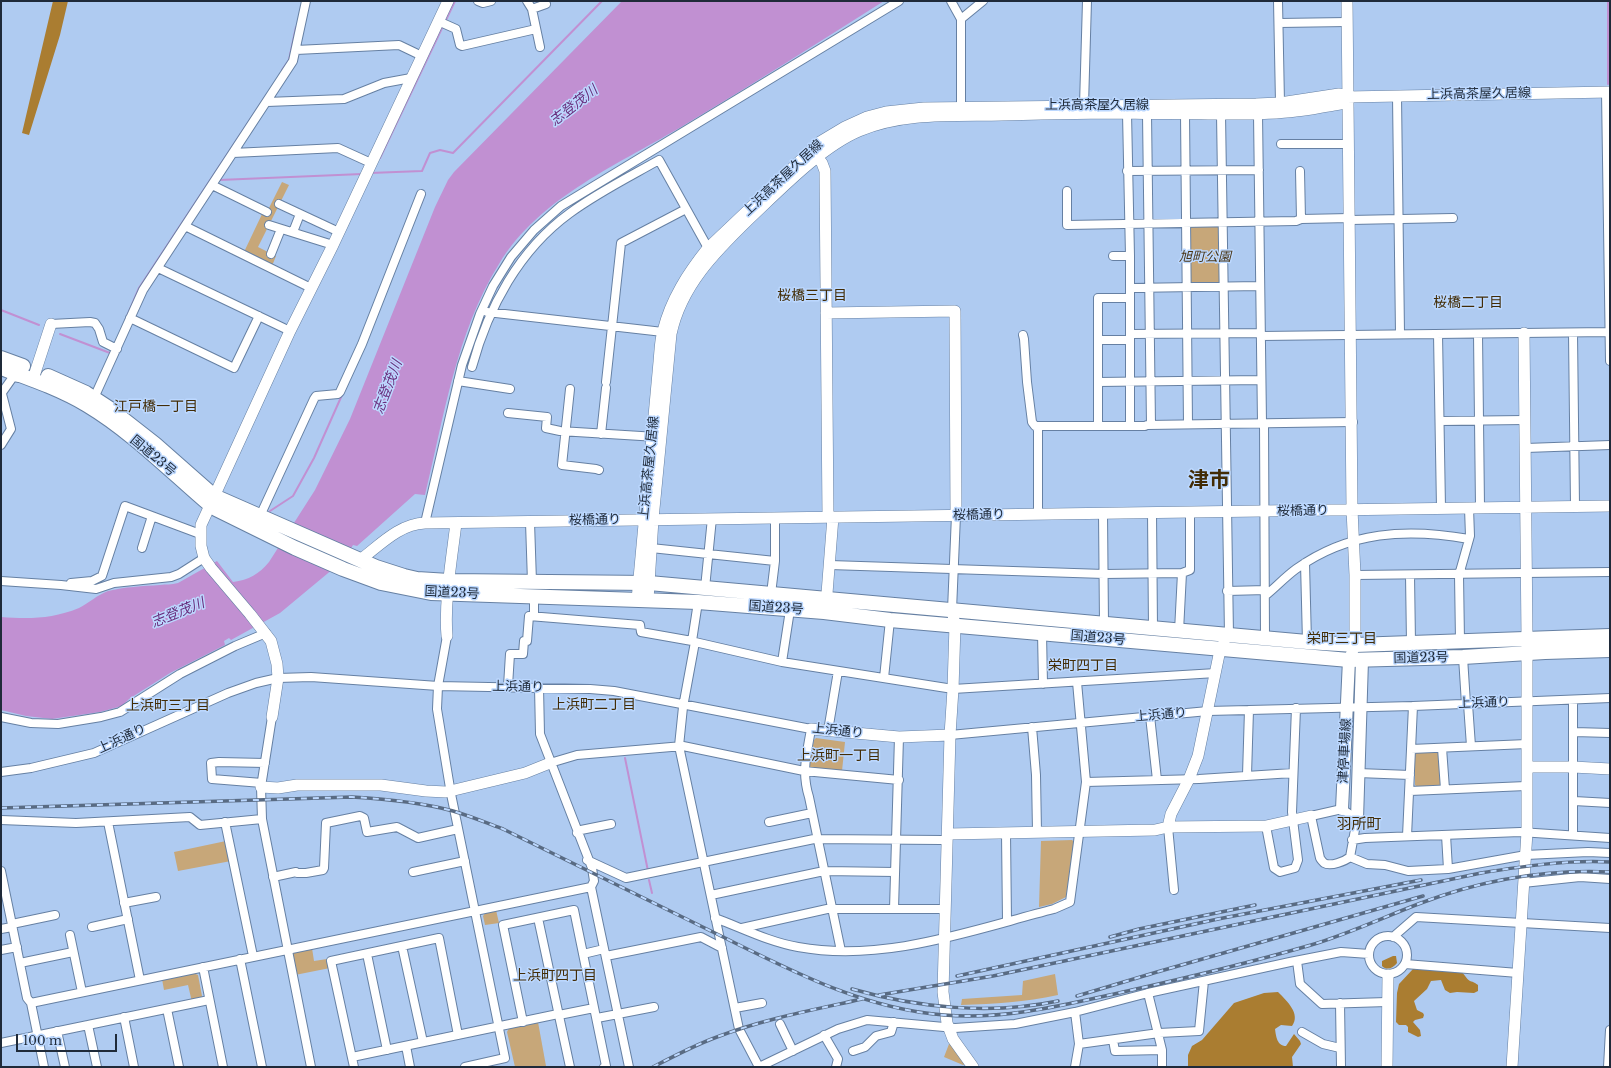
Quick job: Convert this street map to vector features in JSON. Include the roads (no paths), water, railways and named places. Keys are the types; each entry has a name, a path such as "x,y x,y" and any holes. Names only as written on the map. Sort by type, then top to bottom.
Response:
{"highway":[{"name":"国道23号","path":"1,358 78,400 114,423 212,500 357,559 404,576 449,587 534,596 698,602 790,610 826,605 952,610 1153,629 1355,645 1610,636"},
{"name":"国道23号","path":"1,368 69,384 94,398 155,444 212,500"},
{"name":"国道23号","path":"251,516 343,569 380,583 431,593 449,587 532,582 643,583 771,594 890,620 1220,650 1356,660 1463,657 1610,650"}],"main road":[{"name":"津停車場線","path":"1356,660 1360,707 1356,819"},
{"name":"津停車場線","path":"1342,809 1348,707 1356,660"}],"street":[{"path":"94,398 114,348 143,290 293,61 306,1"},
{"path":"311,1067 262,819 261,785 278,678 274,652 271,641 266,633 206,562 201,546 200,534 203,519 290,331 333,245 448,1"},
{"path":"478,1 483,3 491,1"},
{"path":"527,1 532,9 540,47"},
{"path":"425,523 466,352 481,312 493,286 511,257 534,230 561,206 899,1"},
{"path":"951,1 961,19 961,111"},
{"path":"961,19 983,1"},
{"path":"1084,105 1087,1"},
{"path":"1278,1 1280,103"},
{"path":"1347,1 1353,422 1352,509 1355,575 1356,660"},
{"path":"532,9 546,4"},
{"path":"438,21 456,29 460,45 462,46 536,29"},
{"path":"1278,23 1347,22"},
{"path":"296,50 399,45 422,56"},
{"path":"267,102 344,99 384,83 411,78"},
{"path":"1608,92 1610,361"},
{"name":"上浜高茶屋久居線","path":"642,600 648,519 657,437 671,334 677,314 686,294 696,278 717,251 763,206 817,157 844,138 881,123 961,111 1084,105 1280,103 1339,94 1348,97 1608,92"},
{"path":"1397,96 1400,334"},
{"name":"上浜高茶屋久居線","path":"657,437 663,332 670,309 682,284 708,248 820,142 845,127 867,117 910,108 961,111 1258,114 1295,111 1340,104 1348,97"},
{"path":"1127,113 1127,172 1130,256 1130,426"},
{"path":"1147,114 1151,425"},
{"path":"1185,114 1188,424"},
{"path":"1174,890 1168,827 1171,814 1189,779 1198,756 1220,650 1229,635 1227,591 1221,114"},
{"path":"1258,114 1261,380 1266,593 1265,638"},
{"path":"1281,144 1349,144"},
{"path":"234,153 338,148 368,170"},
{"path":"817,157 822,163 825,171 826,313 831,517 830,565 826,605"},
{"path":"472,367 481,339 492,313 513,272 527,253 552,227 583,204 659,160 708,248"},
{"path":"1127,172 1259,170"},
{"path":"1300,171 1301,219"},
{"path":"212,185 267,212"},
{"path":"1067,191 1066,225 1222,223 1296,221 1301,219 1453,218"},
{"path":"251,516 316,396 338,394 340,392 362,344 421,194"},
{"path":"280,204 339,232"},
{"path":"601,434 621,243 686,209"},
{"path":"292,232 300,214"},
{"path":"185,226 311,288"},
{"path":"269,226 333,245"},
{"path":"271,254 281,229"},
{"path":"1113,256 1130,256"},
{"path":"158,268 290,331"},
{"path":"1130,288 1260,286"},
{"path":"1098,426 1098,298 1130,298"},
{"path":"826,313 955,311 956,515 952,610 955,625 945,837 943,992 948,1027 953,1039 973,1067"},
{"path":"481,312 663,332"},
{"path":"130,318 234,368 259,316"},
{"path":"1,445 11,428 1,394 13,377 34,375 51,324 95,323 99,329 103,342 114,348"},
{"path":"1098,340 1150,334 1187,333 1352,335 1573,333 1610,331"},
{"path":"1512,1067 1527,832 1527,574 1524,333"},
{"path":"1573,333 1574,506"},
{"path":"1438,334 1441,508"},
{"path":"1460,641 1459,575 1469,539 1475,507 1479,421 1478,334"},
{"path":"1022,335 1024,339 1032,422 1034,426 1130,426 1353,422"},
{"path":"1098,382 1261,380"},
{"path":"458,381 510,389"},
{"path":"570,390 562,466 598,470"},
{"path":"508,413 547,417 546,428 601,434 657,437"},
{"path":"1440,421 1525,420"},
{"path":"1038,427 1038,515"},
{"path":"1,431 11,428"},
{"path":"1526,448 1610,445"},
{"path":"68,587 68,584 92,581 102,576 125,506 200,534"},
{"name":"桜橋通り","path":"357,559 399,530 416,523 1610,506"},
{"path":"1152,512 1153,629"},
{"path":"830,565 1104,574 1182,572 1190,570 1190,512"},
{"path":"1103,513 1104,624"},
{"path":"142,548 152,516"},
{"path":"705,588 712,518"},
{"path":"771,594 775,561 775,518"},
{"name":"上浜高茶屋久居線","path":"643,583 651,548 648,519"},
{"path":"530,522 532,582"},
{"path":"456,523 449,587 446,626 447,636 438,686 437,709 458,829 505,1058 464,1067"},
{"path":"1227,591 1266,593 1305,563 1326,552 1353,542 1387,534 1431,533 1469,539"},
{"path":"651,548 775,561"},
{"path":"1,581 96,590 114,583 171,577 206,562"},
{"path":"1305,563 1307,642"},
{"path":"1179,631 1182,572"},
{"path":"1355,575 1459,575 1610,572"},
{"path":"1410,575 1411,643"},
{"path":"534,596 534,616"},
{"path":"698,602 683,704 679,746 741,1035 759,1067 824,1035 855,1022 867,1020 948,1027 1005,1025 1040,1020 1148,993 1341,952 1369,954"},
{"path":"782,662 790,610"},
{"path":"508,686 510,654 523,654 524,641 527,641 529,616 640,625 641,632 693,641 782,662 953,689 1216,673"},
{"path":"884,678 890,620"},
{"path":"1,717 31,722 58,724 101,718 120,712 180,674 235,646 266,633"},
{"path":"1042,633 1043,684"},
{"path":"1463,657 1471,746"},
{"path":"828,731 838,671"},
{"name":"上浜通り","path":"1,772 31,768 84,756 133,736 153,725 228,693 256,683 278,678 311,677 438,686 590,688 614,691 811,729 899,737 950,735 1208,711 1412,706 1610,698"},
{"path":"715,918 779,943 817,950 841,951 899,947 944,938 1054,908 1070,902 1086,782 1077,682"},
{"path":"539,687 539,730 587,860 592,868 594,881 591,887 629,1067"},
{"path":"1573,700 1573,835"},
{"path":"1407,836 1410,790 1412,706"},
{"path":"1266,826 1274,868 1280,872 1295,868 1298,860 1292,812 1296,708"},
{"path":"1247,775 1249,710"},
{"path":"1150,716 1157,780"},
{"path":"1032,727 1036,775 1037,832"},
{"path":"811,729 804,771 805,783 841,951"},
{"path":"1574,732 1610,733"},
{"path":"894,909 899,780 899,737"},
{"path":"1411,749 1527,744"},
{"path":"264,763 211,763 212,779 278,788 297,785 381,785 446,792 525,773 550,763 577,755 679,746 804,771 899,780"},
{"path":"1442,748 1445,789"},
{"path":"1527,766 1610,769"},
{"path":"1086,782 1189,779 1294,772"},
{"path":"1358,773 1410,775"},
{"path":"1410,790 1526,786"},
{"path":"1574,801 1610,803"},
{"path":"587,860 626,878 818,839 896,839 1006,833 1155,830 1168,827 1266,826 1342,809 1356,819 1350,856 1346,860 1330,864 1324,863 1320,858 1311,816"},
{"path":"770,822 812,813"},
{"path":"273,877 296,872 306,873 322,870 324,868 326,823 360,816 364,818 367,832 397,827 418,838 458,829"},
{"path":"1,820 76,823 190,817 200,825 262,819"},
{"path":"108,822 140,980"},
{"path":"225,822 253,956"},
{"path":"577,833 581,830 611,824"},
{"path":"1352,840 1407,836 1527,832 1610,838"},
{"path":"1006,833 1007,921"},
{"path":"1446,835 1448,869"},
{"path":"1350,856 1367,864 1385,865 1408,871 1448,869 1526,854 1588,852 1610,853"},
{"path":"413,872 465,861"},
{"path":"1,870 5,906 12,925 27,998 31,1003 44,1067"},
{"path":"711,895 824,871 895,872"},
{"path":"1523,883 1573,878 1610,879"},
{"path":"31,1003 591,887"},
{"path":"124,903 156,897"},
{"path":"742,928 832,910 945,909"},
{"path":"523,1022 503,925 574,910 597,1018 606,1066 604,1067"},
{"path":"1,929 55,915"},
{"path":"1393,937 1416,917 1610,928"},
{"path":"538,918 570,1067"},
{"path":"92,927 128,919"},
{"path":"70,935 82,992"},
{"path":"583,954 605,953 701,937 722,948"},
{"path":"1381,937 1393,937 1404,944 1407,957 1405,964 1396,972 1388,975 1383,974 1374,968 1370,963 1369,954 1372,945 1376,940 1381,937"},
{"path":"354,1067 331,961 439,938 458,1035"},
{"path":"402,946 423,1042"},
{"path":"1,950 16,947"},
{"path":"20,963 74,952"},
{"path":"367,954 386,1050"},
{"path":"240,959 262,1067"},
{"path":"1297,961 1300,984 1322,1004 1387,1002"},
{"path":"1405,964 1518,973"},
{"path":"203,967 223,1067"},
{"path":"1387,1067 1388,975"},
{"path":"1079,1044 1158,1033 1199,1031 1204,981"},
{"path":"1148,993 1162,1050 1162,1067"},
{"path":"1,1043 209,1000"},
{"path":"735,1008 762,1003"},
{"path":"1340,1003 1341,1067"},
{"path":"597,1018 654,1007"},
{"path":"352,1057 558,1014 594,1008"},
{"path":"167,1009 179,1067"},
{"path":"1075,1012 1079,1044 1075,1067"},
{"path":"124,1017 134,1067"},
{"path":"852,1051 865,1047 876,1036 891,1032 894,1022"},
{"path":"780,1024 793,1050"},
{"path":"88,1025 97,1067"},
{"path":"1608,1067 1610,1030"},
{"path":"57,1031 65,1067"},
{"path":"1302,1032 1323,1044 1340,1048"},
{"path":"824,1035 838,1059 836,1067"},
{"path":"1113,1040 1115,1051 1162,1050"},
{"path":"406,1046 410,1067"}],"water":[{"name":"志登茂川","path":"622,1 884,1 711,109 584,183 559,200 516,240 499,264 484,291 472,318 445,406 425,495 415,494 357,546 353,545 345,559 280,613 231,640 229,638 224,641 225,645 170,673 129,699 122,706 100,712 52,719 26,716 1,710 1,617 31,618 69,612 79,608 108,591 140,586 178,583 217,561 233,582 244,580 253,576 269,562 315,490 350,419 435,207 448,180 454,172"}],"waterway":[{"path":"445,22 455,1"},
{"path":"370,173 422,171 430,153 440,150 453,153 602,1"},
{"path":"1608,1 1608,84"},
{"path":"380,158 443,26"},
{"path":"282,70 289,60 296,27"},
{"path":"125,321 139,288 267,94"},
{"path":"219,180 362,174"},
{"path":"421,204 423,199"},
{"path":"1,310 39,325"},
{"path":"60,334 110,353 111,352"},
{"path":"270,511 293,496 314,458 342,395"},
{"path":"625,758 648,871"},
{"path":"649,880 652,893"}],"railway":[{"path":"1,808 352,797 403,801 428,805 466,815 503,829 773,961 828,986 885,1005 914,1011 967,1016 1012,1013 1057,1006 1147,987 1288,952 1325,941 1444,895 1490,882 1538,874 1562,872 1610,872"},
{"path":"879,995 993,976 1481,873 1545,864 1610,862"},
{"path":"957,976 1218,919 1421,880"},
{"path":"1077,996 1423,896"},
{"path":"1110,937 1139,929 1255,905"},
{"path":"852,989 903,1001 955,1007 1007,1008 1058,1001"},
{"path":"653,1067 717,1037 753,1025 789,1015 862,999"}],"district":[{"name":"桜橋三丁目","path":"812,296"},
{"name":"桜橋二丁目","path":"1468,303"},
{"name":"江戸橋一丁目","path":"156,407"},
{"name":"津市","path":"1209,481"},
{"name":"栄町三丁目","path":"1342,639"},
{"name":"栄町四丁目","path":"1083,666"},
{"name":"上浜町二丁目","path":"594,705"},
{"name":"上浜町三丁目","path":"168,706"},
{"name":"上浜町一丁目","path":"839,756"},
{"name":"羽所町","path":"1359,825"},
{"name":"上浜町四丁目","path":"555,976"}],"park label":[{"name":"旭町公園","path":"1205,257"}]}
